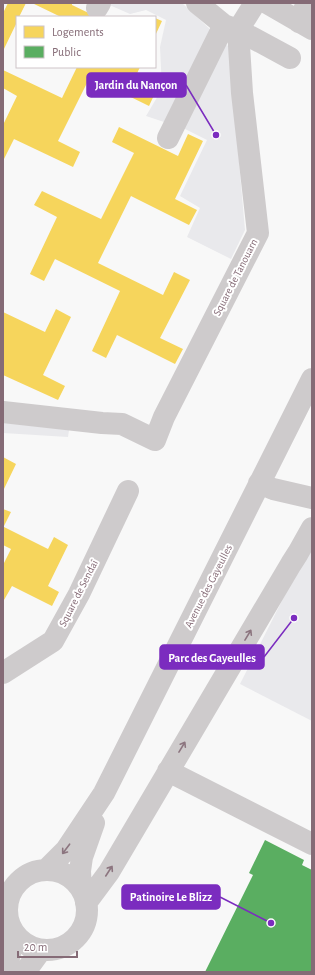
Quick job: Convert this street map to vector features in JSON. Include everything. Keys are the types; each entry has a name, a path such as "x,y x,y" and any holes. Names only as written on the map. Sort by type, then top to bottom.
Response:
{"street":[{"path":"197,3 231,27 290,58"},
{"path":"168,138 231,27 255,3"},
{"path":"267,3 306,18"},
{"name":"Square de Tanouarn","path":"3,412 122,424 155,440 164,417 258,232 242,93 231,27"},
{"name":"Avenue des Gayeulles","path":"14,934 8,921 5,904 11,891 12,877 47,869 58,859 66,850 104,793 312,379"},
{"path":"259,483 273,489 312,498"},
{"name":"Square de Sendaï","path":"3,673 53,641 79,594 128,491"},
{"path":"47,869 67,875 75,881 84,896 109,872 312,528"},
{"path":"168,771 312,844"},
{"name":"Avenue des Gayeulles","path":"41,950 49,950 63,946 76,938 86,918 80,871 82,857 104,793"},
{"path":"14,934 26,944 41,950 25,972"},
{"path":"6,972 14,934"}],"shaded area":[{"path":"105,3 182,3 229,47 245,230 231,259 187,237 200,208 180,196 207,140 185,129 146,116 162,89 160,47 166,20 146,10 130,14"},
{"path":"3,418 70,424 68,437 3,433"},
{"path":"312,541 312,721 240,684"}],"building: Logements":[{"path":"8,3 26,3 20,16 16,16 16,24 3,51 3,13"},
{"path":"32,3 72,3 72,5 95,16 59,16"},
{"path":"156,18 162,21 156,34"},
{"path":"77,68 140,68 134,80 156,91 149,106 90,77 58,141 80,152 73,167 14,139 3,161 3,125 17,96 3,88 3,70 62,98"},
{"path":"119,127 178,156 188,134 203,141 175,199 197,210 189,225 131,196 98,263 163,295 174,272 190,280 160,338 183,349 175,364 117,335 106,358 92,351 120,291 55,259 44,281 30,274 57,217 34,205 42,191 101,219 134,153 112,142"},
{"path":"56,309 71,317 43,375 65,386 58,400 3,375 3,312 45,332"},
{"path":"3,457 16,464 3,491"},
{"path":"3,509 11,512 3,528"},
{"path":"4,527 48,549 54,537 68,545 48,586 59,592 52,606 12,586 3,600 3,565 11,549 3,545"}],"building: Public":[{"path":"265,840 304,860 302,865 312,870 312,972 205,972 253,875 249,873"}],"place":[{"name":"Jardin du Nançon","path":"216,135"},
{"name":"Parc des Gayeulles","path":"294,618"},
{"name":"Patinoire Le Blizz","path":"271,923"}]}
